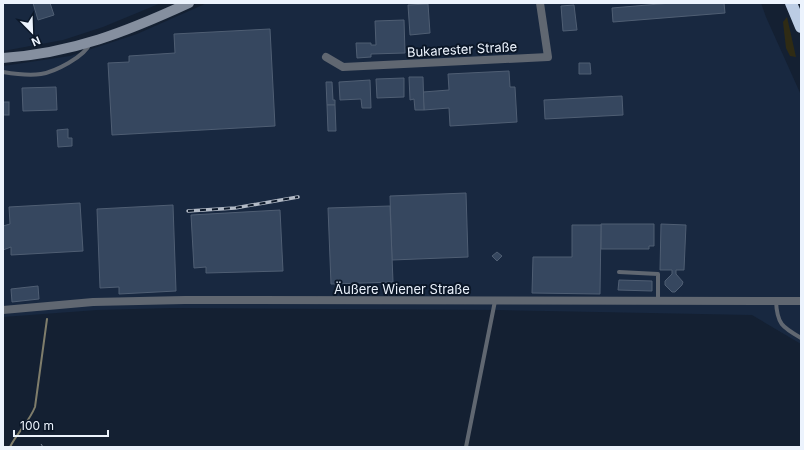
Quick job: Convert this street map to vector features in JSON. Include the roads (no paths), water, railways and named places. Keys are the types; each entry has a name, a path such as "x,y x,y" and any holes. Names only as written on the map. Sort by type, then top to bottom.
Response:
{"highway":[{"path":"791,3 801,26"}],"main road":[{"path":"3,58 56,51 90,43 124,31 189,3"}],"street":[{"name":"Bukarester Straße","path":"326,57 343,67 548,57 540,3"},
{"name":"Äußere Wiener Straße","path":"3,310 93,302 177,300 658,302 801,301"}],"lane":[{"path":"3,72 40,74 50,72 83,54 90,43"},
{"path":"619,272 658,274 658,302"},
{"path":"466,447 495,301"},
{"path":"776,301 777,314 782,326 801,338"}],"waterway":[{"path":"10,447 30,418 35,407 47,319"}],"railway":[{"path":"188,211 235,208 298,197"}]}
